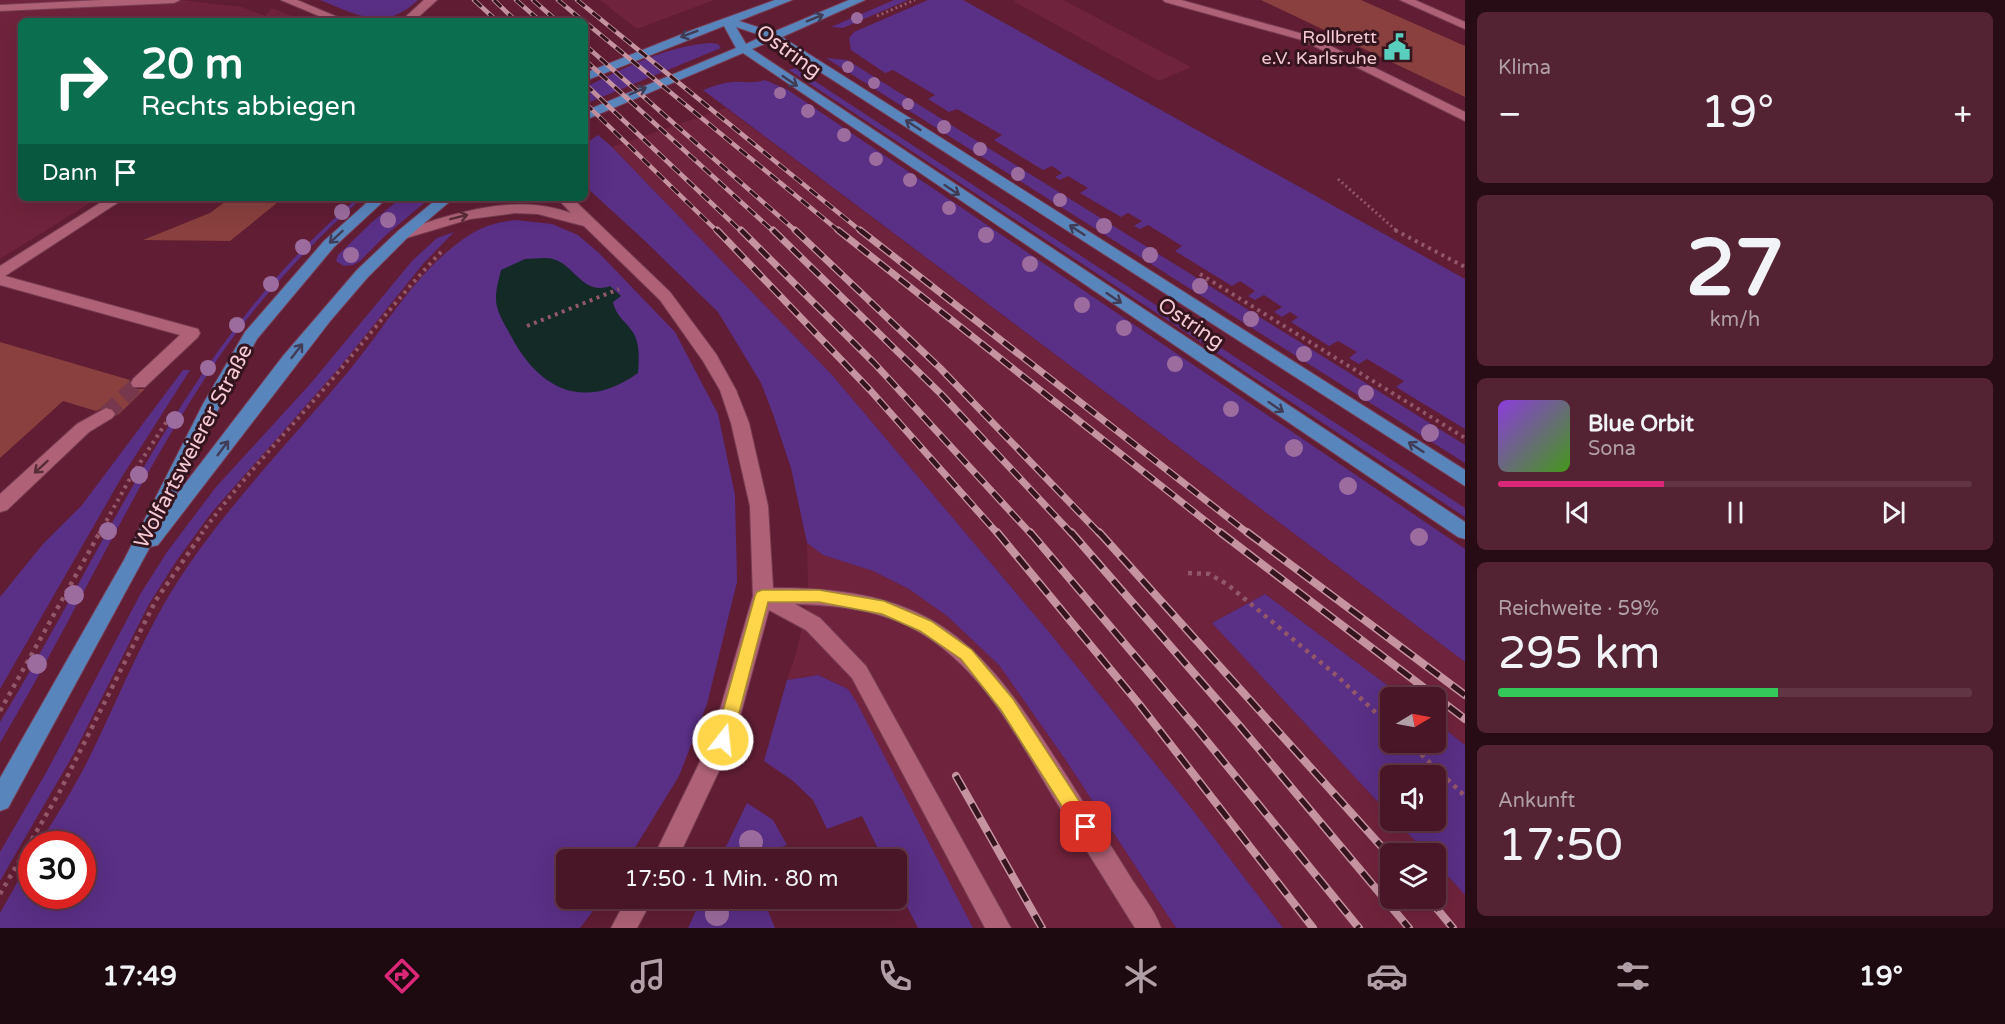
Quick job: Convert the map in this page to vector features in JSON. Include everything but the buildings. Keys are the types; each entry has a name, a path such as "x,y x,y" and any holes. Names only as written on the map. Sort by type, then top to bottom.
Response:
{"main road":[{"path":"588,76 689,34 786,0"},
{"path":"588,115 771,35 859,0"},
{"name":"Ostring","path":"1465,479 771,35 729,21 730,31 742,48 1465,532"},
{"name":"Wolfartsweierer Straße","path":"0,800 131,565 212,404 251,336 328,244 377,201"},
{"name":"Wolfartsweierer Straße","path":"131,565 188,495 317,326 389,247 443,201"}],"street":[{"path":"0,8 174,0"},
{"path":"287,0 332,18"},
{"path":"410,18 431,0"},
{"path":"1169,0 1306,39 1465,117"},
{"path":"1406,0 1465,26"},
{"path":"0,273 113,201"},
{"path":"567,201 648,277 690,327 710,358 729,390 741,423 759,506 762,596 723,740 669,849"},
{"name":"Wolfartsweierer Straße","path":"403,235 445,220 484,212 530,209 571,216 602,234"},
{"path":"0,280 192,333 139,383"},
{"path":"0,506 83,428 106,414"},
{"path":"762,596 813,624 859,672 999,928"},
{"path":"762,596 819,596 884,608 926,626 966,654 1007,705 1149,928"},
{"path":"623,928 634,909"}],"path":[{"path":"1338,179 1393,229 1465,267"},
{"path":"0,894 59,793 156,600 182,560 228,498 335,376 402,292 484,212"},
{"path":"526,326 648,277"},
{"path":"1188,573 1201,571 1212,573 1227,584 1338,676 1380,716"},
{"path":"1420,753 1465,796"}],"shaded area":[{"path":"0,0 181,0 242,7 265,16 272,8 297,18 18,18 18,201 93,201 0,259"},
{"path":"320,0 418,0 394,16 370,18"},
{"path":"600,0 714,0 637,29"},
{"path":"894,0 908,0 843,28 831,27"},
{"path":"928,0 963,0 1465,279 1465,429 1396,387 1404,381 1367,359 1359,364 1349,358 1357,352 1338,341 1329,346 1291,322 1298,317 1290,312 1282,317 1274,312 1282,307 1264,295 1255,300 1248,296 1255,291 1240,281 1232,286 1175,251 1182,246 1148,225 1140,229 1134,226 1142,221 1128,213 1121,217 1080,193 1088,188 1068,176 1060,180 1055,177 1062,173 1052,166 1043,170 994,140 1002,135 957,109 949,112 928,99 935,95 893,70 885,73 851,50 849,38 854,32"},
{"path":"1063,0 1191,67 1159,81 1013,1"},
{"path":"711,43 718,44 721,48 588,103 588,86 662,53"},
{"path":"826,58 847,60 1465,445 1465,463"},
{"path":"795,68 1465,508 1465,517 789,70"},
{"path":"765,80 788,90 1465,549 1465,662 703,90 728,82"},
{"path":"726,108 1465,662 1465,745 1446,730 1446,687 1390,687 1265,594 1212,623 1380,804 1380,831 1406,831 1417,843 1380,843 1380,909 1446,909 1446,874 1465,895 1465,928 1283,928 1195,813 1049,632 833,376 612,147"},
{"path":"598,135 612,147 833,376 1049,632 1195,813 1283,928 1176,928 1065,759 999,665 947,616 909,589 873,571 823,555 807,543 791,468 761,383 718,312 588,189 588,142"},
{"path":"355,201 359,201 322,235 267,295 217,360 159,454 0,743 0,722 158,444 201,377 247,312 299,252"},
{"path":"397,201 426,201 386,235 360,261 344,266 336,261 338,255"},
{"path":"516,220 552,224 578,235 599,253 675,332 718,414 735,495 737,582 707,704 679,776 634,849 556,849 556,909 594,909 580,928 0,928 0,913 18,881 18,909 96,909 96,831 47,831 85,766 135,659 164,604 227,513 347,373 420,279 456,244 496,223"},
{"path":"454,232 423,264 339,368 212,512 177,560 149,604 73,755 29,831 18,831 18,850 0,881 0,852 47,771 141,593 167,552 216,487 311,383 412,261 437,238"},
{"path":"543,258 561,262 593,287 610,286 621,296 613,302 619,316 636,338 639,353 638,373 619,385 600,391 582,392 565,389 550,382 536,370 511,336 496,302 501,270 525,259"},
{"path":"183,370 190,370 123,475 0,689 0,597 43,544 82,505"},
{"path":"807,543 823,555 873,571 909,589 947,616 999,665 1065,759 1176,928 973,928 848,689 818,675 787,680 796,654 804,618 808,584"},
{"path":"1265,594 1390,687 1380,687 1380,753 1446,753 1446,730 1465,745 1465,895 1446,874 1446,843 1417,843 1406,831 1446,831 1446,765 1380,765 1380,804 1212,623"},
{"path":"818,675 848,689 973,928 918,928 907,907 907,849 878,849 862,816 827,829 813,800 793,781 764,761 787,680"},
{"path":"747,803 773,820 787,845 777,849 725,849"},
{"path":"697,909 767,909 775,928 688,928"}],"tunnel":[{"path":"106,414 139,383"}],"railway":[{"path":"474,0 494,18"},
{"path":"494,0 513,18"},
{"path":"516,0 537,18"},
{"path":"533,0 554,18"},
{"path":"558,0 579,18"},
{"path":"577,0 862,232"},
{"path":"588,24 840,232"},
{"path":"588,48 797,232"},
{"path":"588,63 774,232"},
{"path":"588,87 742,232"},
{"path":"588,106 718,232"},
{"path":"717,230 870,390 998,534"},
{"path":"741,230 875,364 1031,534"},
{"path":"773,230 941,394 1072,534"},
{"path":"795,230 940,368 1100,534"},
{"path":"838,230 1222,534"},
{"path":"860,230 1249,534"},
{"path":"997,532 1139,704 1313,928"},
{"path":"1030,532 1197,729 1359,928"},
{"path":"1071,532 1238,724 1409,928"},
{"path":"1099,532 1380,845"},
{"path":"1220,532 1465,719"},
{"path":"1247,532 1465,695"},
{"path":"956,776 1042,928"},
{"path":"1437,909 1453,928"}],"place":[{"name":"Rollbrett e.V. Karlsruhe","path":"1397,47"}],"route":[{"path":"723,740 762,596 819,596 884,608 926,626 966,654 1007,705 1086,827"}]}
